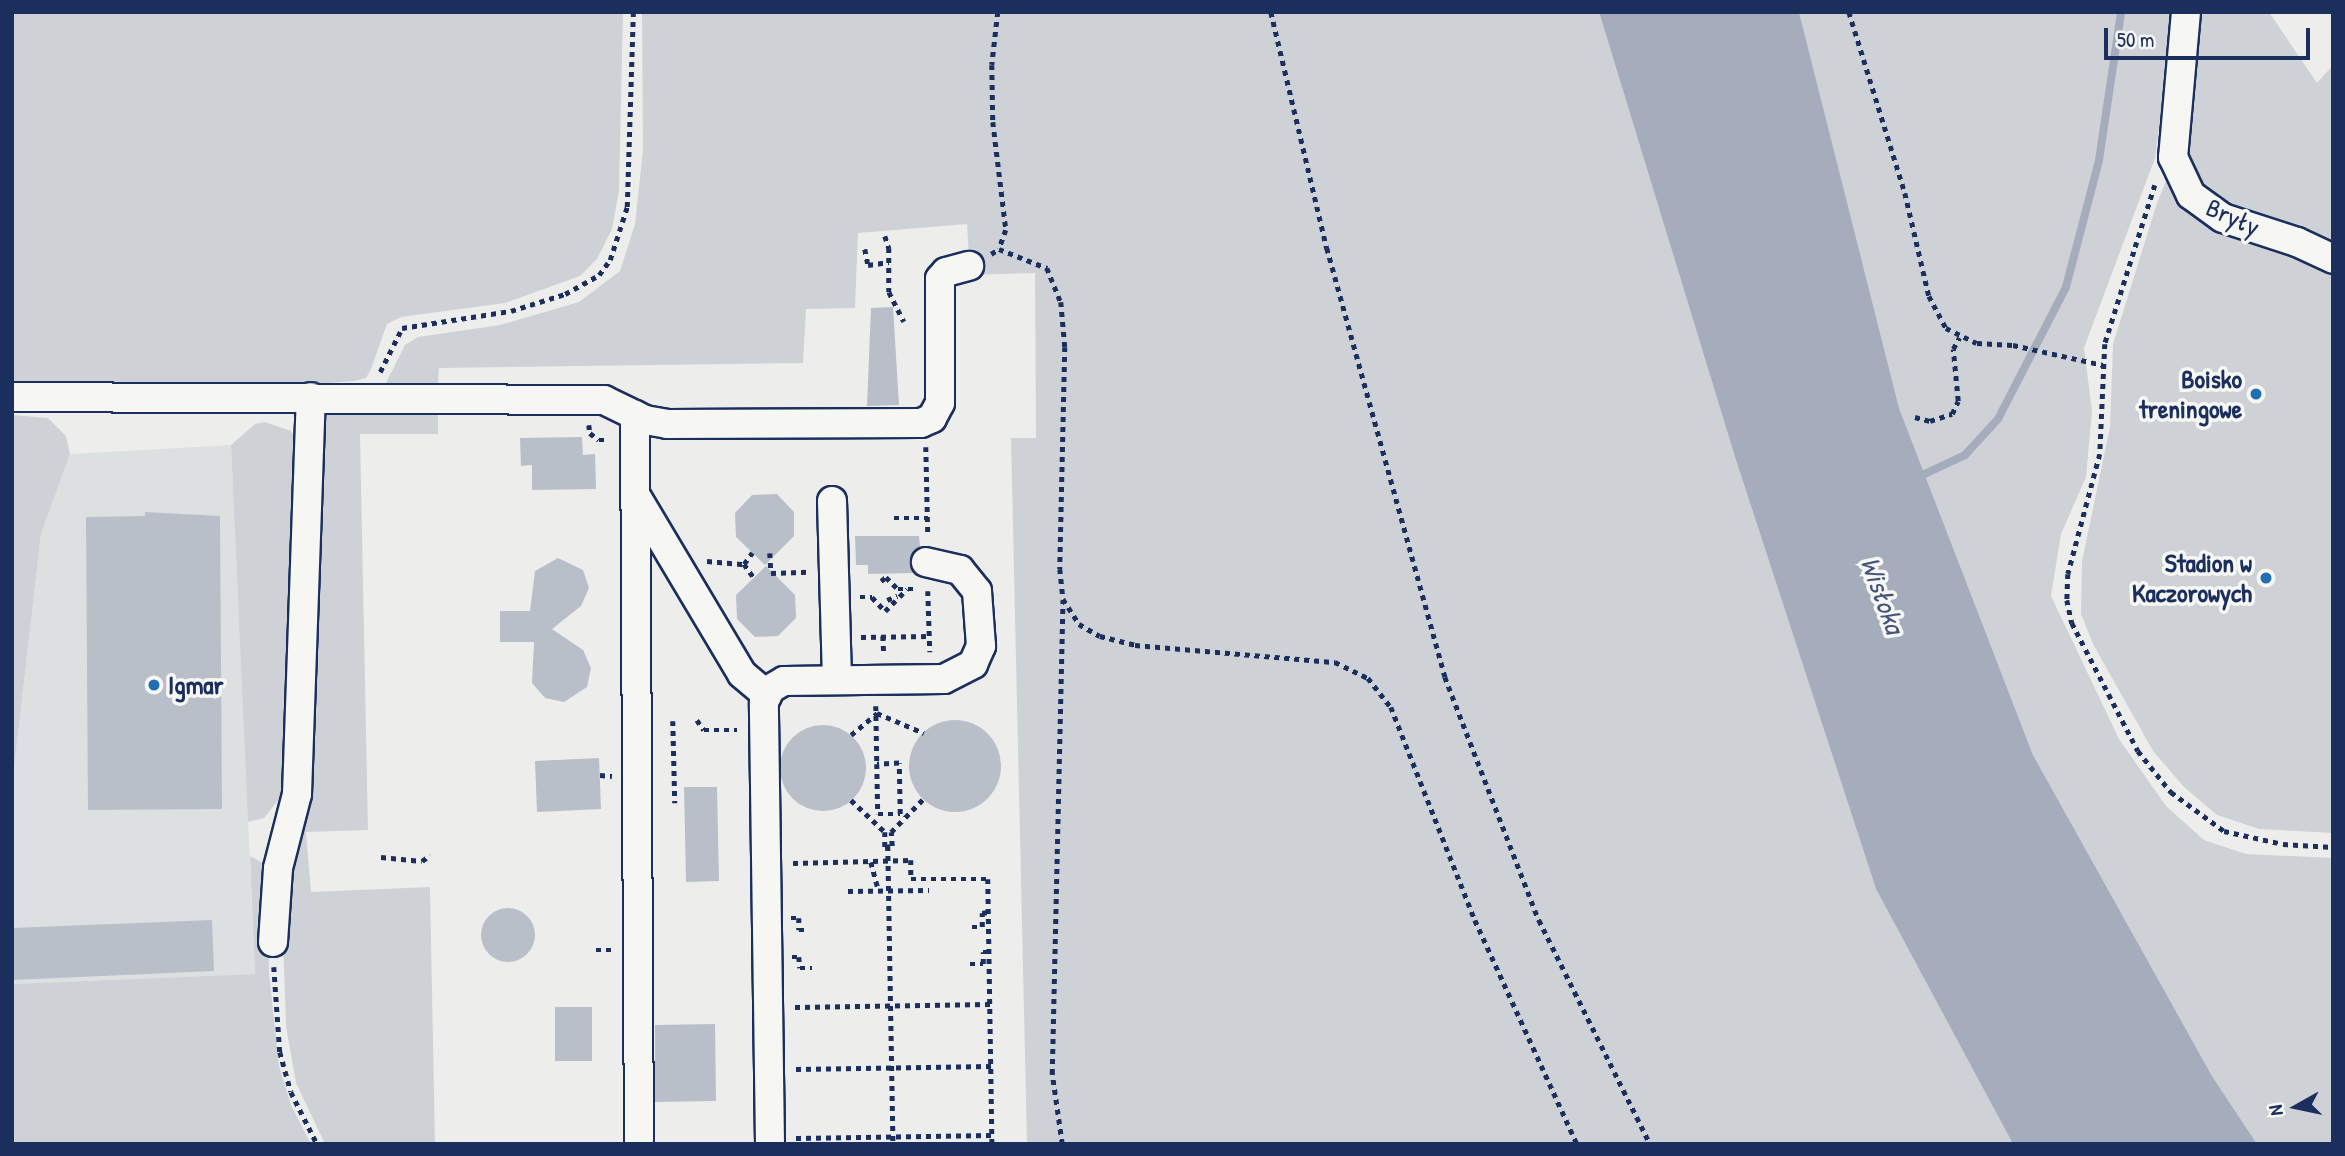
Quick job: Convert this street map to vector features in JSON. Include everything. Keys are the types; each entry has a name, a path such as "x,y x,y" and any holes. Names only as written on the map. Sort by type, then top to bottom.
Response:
{"street":[{"name":"Bryły","path":"2186,12 2174,124 2178,167 2191,195 2206,210 2333,259"},
{"path":"12,397 364,396 604,400 635,415 667,424 927,421 940,403 940,279 946,272 969,266"},
{"path":"273,942 278,868 297,794 311,397"},
{"path":"635,415 639,1144"},
{"path":"634,493 742,674 766,695"},
{"path":"832,501 837,680"},
{"path":"770,1144 762,720 766,695 784,681 944,679 960,674 977,659 980,605 974,584 960,570 928,579"}],"path":[{"path":"364,396 402,328 511,311 565,294 599,275 610,260 626,207 634,12"},
{"path":"969,266 999,249 1006,230 993,122 992,65 998,12"},
{"path":"1271,12 1326,248 1446,677 1539,920 1650,1144"},
{"path":"1849,12 1905,193 1929,296 1946,328 1959,338 2021,347 2102,365"},
{"path":"2178,167 2157,181 2152,192 2102,365 2105,391 2100,454 2068,574 2067,600 2072,623 2138,751 2171,792 2224,831 2283,844 2333,847"},
{"path":"884,236 889,262 889,292 904,321"},
{"path":"865,249 868,265 889,262"},
{"path":"999,249 1047,268 1062,302 1063,599 1052,1074 1062,1144"},
{"path":"1916,417 1941,420 1952,414 1958,401 1954,349 1959,338"},
{"path":"589,417 590,433 598,440 618,439"},
{"path":"926,463 928,532"},
{"path":"894,519 928,518"},
{"path":"669,551 676,546 714,565 744,564"},
{"path":"744,564 752,553"},
{"path":"770,554 771,575 813,572"},
{"path":"744,564 754,578"},
{"path":"881,581 886,577 898,589 906,589 928,579 930,660"},
{"path":"875,600 886,611 906,589"},
{"path":"887,600 901,595"},
{"path":"1063,599 1079,624 1100,636 1135,645 1335,662 1374,684 1391,707 1475,920 1577,1144"},
{"path":"883,636 884,655"},
{"path":"850,637 930,636"},
{"path":"876,701 877,713 877,764 878,814 900,814 899,763 877,764"},
{"path":"877,713 924,733"},
{"path":"851,735 877,713"},
{"path":"697,720 704,730 728,730"},
{"path":"673,721 675,803"},
{"path":"888,846 892,846 891,832 923,799"},
{"path":"851,800 885,832 888,846 893,1144"},
{"path":"381,857 422,861 430,855"},
{"path":"788,863 911,860 910,889"},
{"path":"871,862 879,890"},
{"path":"911,879 988,879 992,1144"},
{"path":"848,891 929,890"},
{"path":"972,927 982,927 982,913 988,912"},
{"path":"799,918 799,930 807,930"},
{"path":"273,942 280,1052 291,1092 317,1144"},
{"path":"970,964 983,964 982,952 989,952"},
{"path":"799,957 800,968 812,968"},
{"path":"801,1007 990,1004"},
{"path":"797,1069 991,1066"},
{"path":"803,1137 992,1135"}],"shaded area":[{"path":"12,12 623,12 619,191 612,229 597,259 580,276 505,303 401,317 387,324 366,378 355,381 285,386 12,389"},
{"path":"642,12 1599,12 1735,457 1876,889 2013,1144 1027,1144 1011,438 1036,438 1035,273 970,275 967,224 858,233 855,308 806,309 803,363 439,368 438,385 385,385 405,345 418,337 500,325 579,302 620,271 635,224 643,150"},
{"path":"1799,12 2174,12 2155,158 2084,348 2092,411 2086,477 2061,534 2051,596 2119,739 2166,806 2204,840 2246,854 2333,858 2333,1144 2257,1144 2212,1076 2033,755 1899,408"},
{"path":"2192,12 2269,12 2317,83 2333,65 2333,252 2213,202 2184,168"},
{"path":"2172,180 2333,270 2333,833 2259,829 2217,815 2184,787 2153,751 2093,644 2081,614 2082,561 2110,427 2113,344 2157,203 2166,181"},
{"path":"330,410 438,410 438,434 360,434 368,830 306,832 311,892 430,887 435,1144 325,1144 296,1083 286,1026 281,884 306,817 323,420"},
{"path":"12,415 48,418 66,436 70,454 41,534 12,786"},
{"path":"265,422 291,431 298,445 283,794 264,818 248,822 231,445 255,424"},
{"path":"231,445 255,974 12,984 12,786 41,534 70,454"},
{"path":"250,856 261,862 268,878 269,973 279,1066 291,1105 311,1144 12,1144 12,984 255,974"}],"water":[{"name":"Wisłoka","path":"1599,12 1799,12 1899,408 2033,755 2212,1076 2257,1144 2013,1144 1876,889 1735,457"}],"building":[{"path":"893,307 899,405 867,406 871,308"},
{"path":"582,437 583,455 595,454 596,489 532,490 532,465 521,466 520,438"},
{"path":"777,494 794,512 794,536 765,565 736,537 735,513 752,495"},
{"name":"Igmar","path":"145,512 220,516 222,809 88,810 86,517 145,516"},
{"path":"855,536 919,536 920,547 910,559 914,573 868,574 868,565 856,565"},
{"path":"558,558 583,570 589,588 581,606 552,629 583,650 591,668 587,687 564,702 545,698 532,683 534,642 500,642 500,611 530,611 535,571"},
{"path":"766,566 795,595 796,618 778,636 755,637 737,619 736,595"},
{"path":"955,720 972,724 987,734 997,749 1001,766 997,783 987,798 972,808 955,812 938,808 923,798 913,783 909,766 913,749 923,734 938,724"},
{"path":"823,725 840,728 854,737 863,751 866,768 863,785 854,799 840,808 823,811 806,808 792,799 783,785 780,768 783,751 792,737 806,728"},
{"path":"599,758 601,809 537,812 535,761"},
{"path":"684,787 717,787 719,881 686,882"},
{"path":"508,908 527,916 535,935 527,954 508,962 489,954 481,935 489,916"},
{"path":"212,920 214,971 12,980 12,928"},
{"path":"555,1007 592,1007 592,1061 555,1061"},
{"path":"715,1024 716,1101 655,1102 655,1025"}],"waterway":[{"path":"1916,478 1965,455 1998,419 2066,287 2099,160 2121,12"}],"place":[{"name":"Boisko treningowe","path":"2256,394"},
{"name":"Stadion w Kaczorowych","path":"2266,578"},
{"name":"Igmar","path":"154,685"}]}
